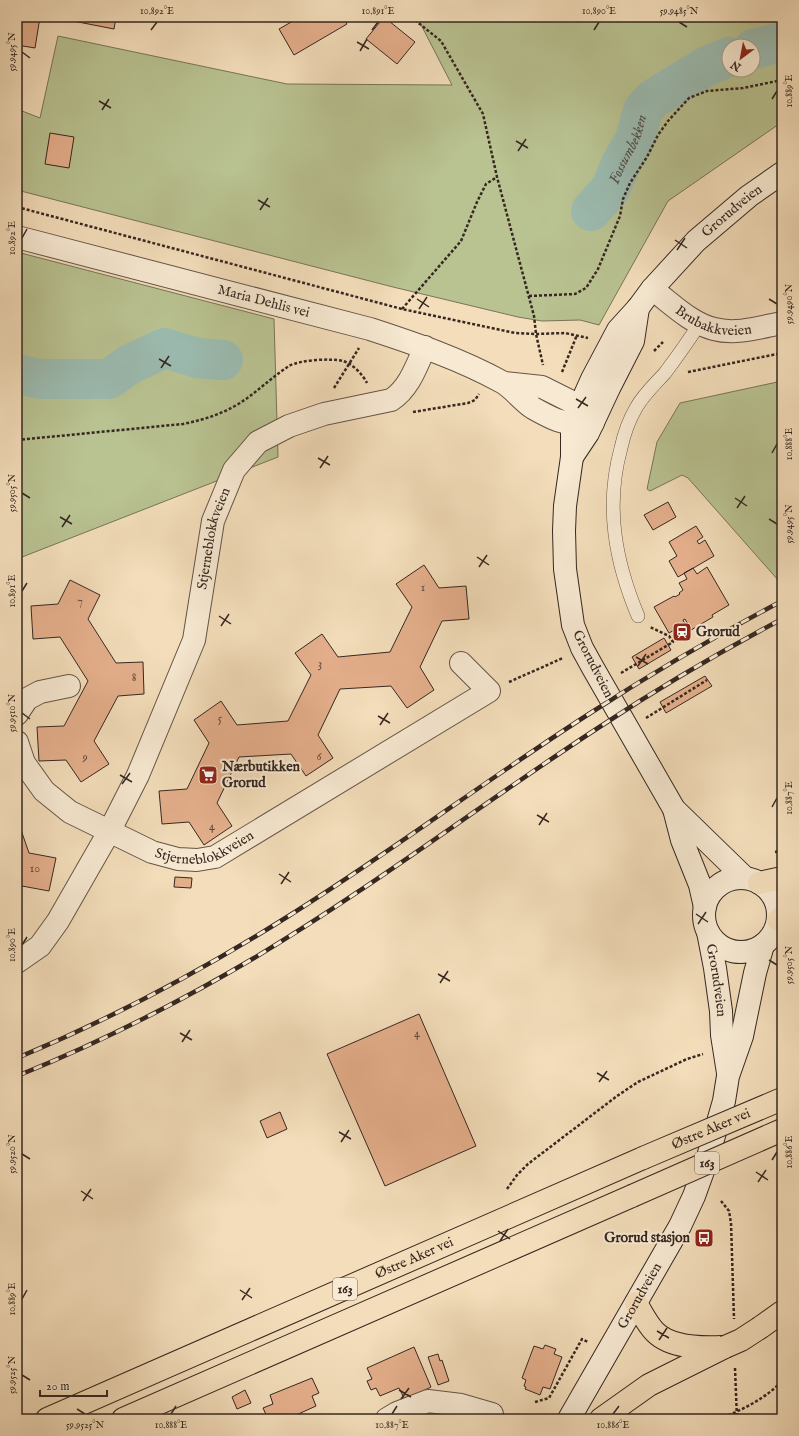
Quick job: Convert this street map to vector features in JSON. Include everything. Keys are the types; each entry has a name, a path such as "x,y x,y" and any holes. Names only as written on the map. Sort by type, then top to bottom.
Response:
{"highway":[{"path":"752,880 782,878"},
{"name":"Østre Aker vei","path":"48,1419 782,1098"},
{"name":"Østre Aker vei","path":"123,1419 782,1130"},
{"path":"636,1303 646,1321 656,1334 678,1344 718,1354"},
{"path":"601,1419 649,1385 718,1354 782,1312"}],"street":[{"name":"Grorudveien","path":"705,907 700,885 682,840 674,808 593,668 582,648 573,625 565,569 564,531 568,479 582,418 609,388 633,341 638,308 652,289 696,241 749,196 782,173"},
{"name":"Maria Dehlis vei","path":"17,237 370,329 426,347 504,383 532,408 556,419 582,418"},
{"name":"Brubakkveien","path":"652,289 684,314 700,324 715,329 738,331 782,323"},
{"name":"Stjerneblokkveien","path":"17,962 40,946 58,921 109,832 138,775 194,640 213,521 234,470 258,442 290,426 324,414 381,403 398,396 404,389 426,347"},
{"path":"461,664 489,690"},
{"path":"17,714 27,699 40,692 70,686"},
{"name":"Stjerneblokkveien","path":"109,832 152,852 178,859 197,860 215,857 489,690"},
{"path":"17,742 24,763 44,791 70,812 109,832"},
{"name":"Grorudveien","path":"674,808 752,880"},
{"path":"731,879 752,880 768,890 774,899 780,919 770,938 763,945 748,951 733,951 714,941 708,932 704,920 705,907 710,895 719,885 731,879"},
{"name":"Grorudveien","path":"708,932 721,1011 722,1035 728,1076"},
{"name":"Grorudveien","path":"569,1419 680,1226 694,1196 709,1154 724,1101 728,1076 742,1036 753,980 763,945"},
{"path":"387,1419 428,1401 461,1405 492,1414"}],"lane":[{"path":"638,616 630,599 615,546 612,524 614,477 623,439 636,408 665,372 700,324"}],"path":[{"path":"411,17 441,40 483,114 497,176 534,316 543,368"},
{"path":"529,296 575,294 586,288 598,269 617,223 623,199 630,183 647,157 658,135 668,121 689,98 707,91 743,88 782,80"},
{"path":"402,309 461,240 486,184 497,176"},
{"path":"17,207 402,309 515,332 536,334 565,333 590,338"},
{"path":"324,414 331,394 370,329"},
{"path":"560,376 577,335"},
{"path":"652,353 666,338"},
{"path":"665,372 672,374 686,372 782,353"},
{"path":"17,440 183,424 203,420 239,404 256,393 290,366 303,361 342,361 350,364"},
{"path":"381,403 394,415 468,403 475,400 479,394"},
{"path":"619,674 673,642 669,636 649,626 638,616"},
{"path":"489,690 567,656"},
{"path":"645,719 707,680"},
{"path":"774,852 782,851"},
{"path":"507,1188 516,1175 528,1164 617,1096 638,1082 687,1059 705,1054"},
{"path":"721,1201 729,1212 731,1223 734,1326"},
{"path":"535,1402 549,1398 582,1339"},
{"path":"718,1354 737,1419"},
{"path":"719,1419 760,1399 782,1382"}],"green space":[{"path":"417,17 782,17 782,122 668,201 599,325 580,320 542,321 518,317 393,287 17,190 17,109 40,118 58,36 287,84 452,85"},
{"path":"17,252 274,319 278,457 17,559"},
{"path":"782,381 782,578 778,580 688,478 682,475 650,491 647,489 657,442 680,403"}],"building":[{"path":"17,17 40,17 35,48 17,45"},
{"path":"68,17 116,17 114,29 68,20"},
{"path":"300,17 343,17 347,24 294,55 279,29"},
{"path":"384,17 415,42 397,64 366,39"},
{"path":"465,17 474,17 472,20"},
{"path":"50,133 74,137 69,168 45,164"},
{"path":"668,502 676,517 653,530 644,515"},
{"path":"696,526 703,537 697,541 699,544 705,540 714,556 678,577 669,561 677,556 669,542"},
{"path":"424,565 439,588 466,586 469,619 442,621 420,667 434,690 407,708 391,686 340,689 318,735 333,758 306,776 291,754 239,757 217,803 232,826 204,845 189,822 162,824 159,791 187,789 209,743 194,720 221,701 237,725 288,721 311,675 295,653 322,634 338,657 390,652 412,607 396,584"},
{"path":"707,567 729,605 712,615 713,617 691,630 685,619 683,620 685,624 669,633 654,607 680,594 679,593 683,590 679,583 687,579 684,573 693,568 697,574"},
{"path":"70,580 100,595 88,619 116,663 143,662 144,694 118,696 94,741 109,764 81,782 66,760 39,761 37,727 64,726 88,681 60,637 33,639 31,606 58,604"},
{"path":"664,638 671,650 639,669 632,657"},
{"path":"705,676 712,686 666,713 660,702"},
{"path":"17,827 20,827 29,853 56,858 49,891 22,886 17,892"},
{"path":"175,877 192,878 191,888 174,887"},
{"path":"419,1014 476,1146 385,1186 327,1054"},
{"path":"280,1112 287,1129 267,1138 260,1121"},
{"path":"545,1345 556,1349 554,1354 562,1357 550,1389 543,1387 540,1395 525,1389 526,1387 524,1386 526,1380 522,1378 534,1346 543,1349"},
{"path":"414,1347 431,1387 405,1400 399,1388 380,1396 376,1388 371,1390 367,1381 372,1379 367,1368"},
{"path":"438,1354 440,1361 442,1360 449,1381 438,1385 428,1357"},
{"path":"312,1378 319,1393 312,1396 316,1406 294,1416 295,1419 268,1419 263,1408 273,1404 270,1395"},
{"path":"245,1390 251,1403 237,1409 232,1397"}],"waterway":[{"name":"Fossumbekken","path":"761,47 782,42"},
{"name":"Fossumbekken","path":"591,211 611,188 621,164 635,139 643,110 653,99 707,66 721,60"},
{"name":"Fossumbekken","path":"17,374 40,379 109,379 130,364 165,348 197,358 223,360"}],"railway":[{"path":"17,1058 87,1027 155,993 255,937 364,867 615,697 662,668 782,601"},
{"path":"17,1076 138,1022 254,958 342,902 557,755 645,697 782,619"}],"place":[{"name":"Grorud","path":"682,632"},
{"name":"Nærbutikken Grorud","path":"208,775"},
{"name":"Grorud stasjon","path":"704,1238"}]}
